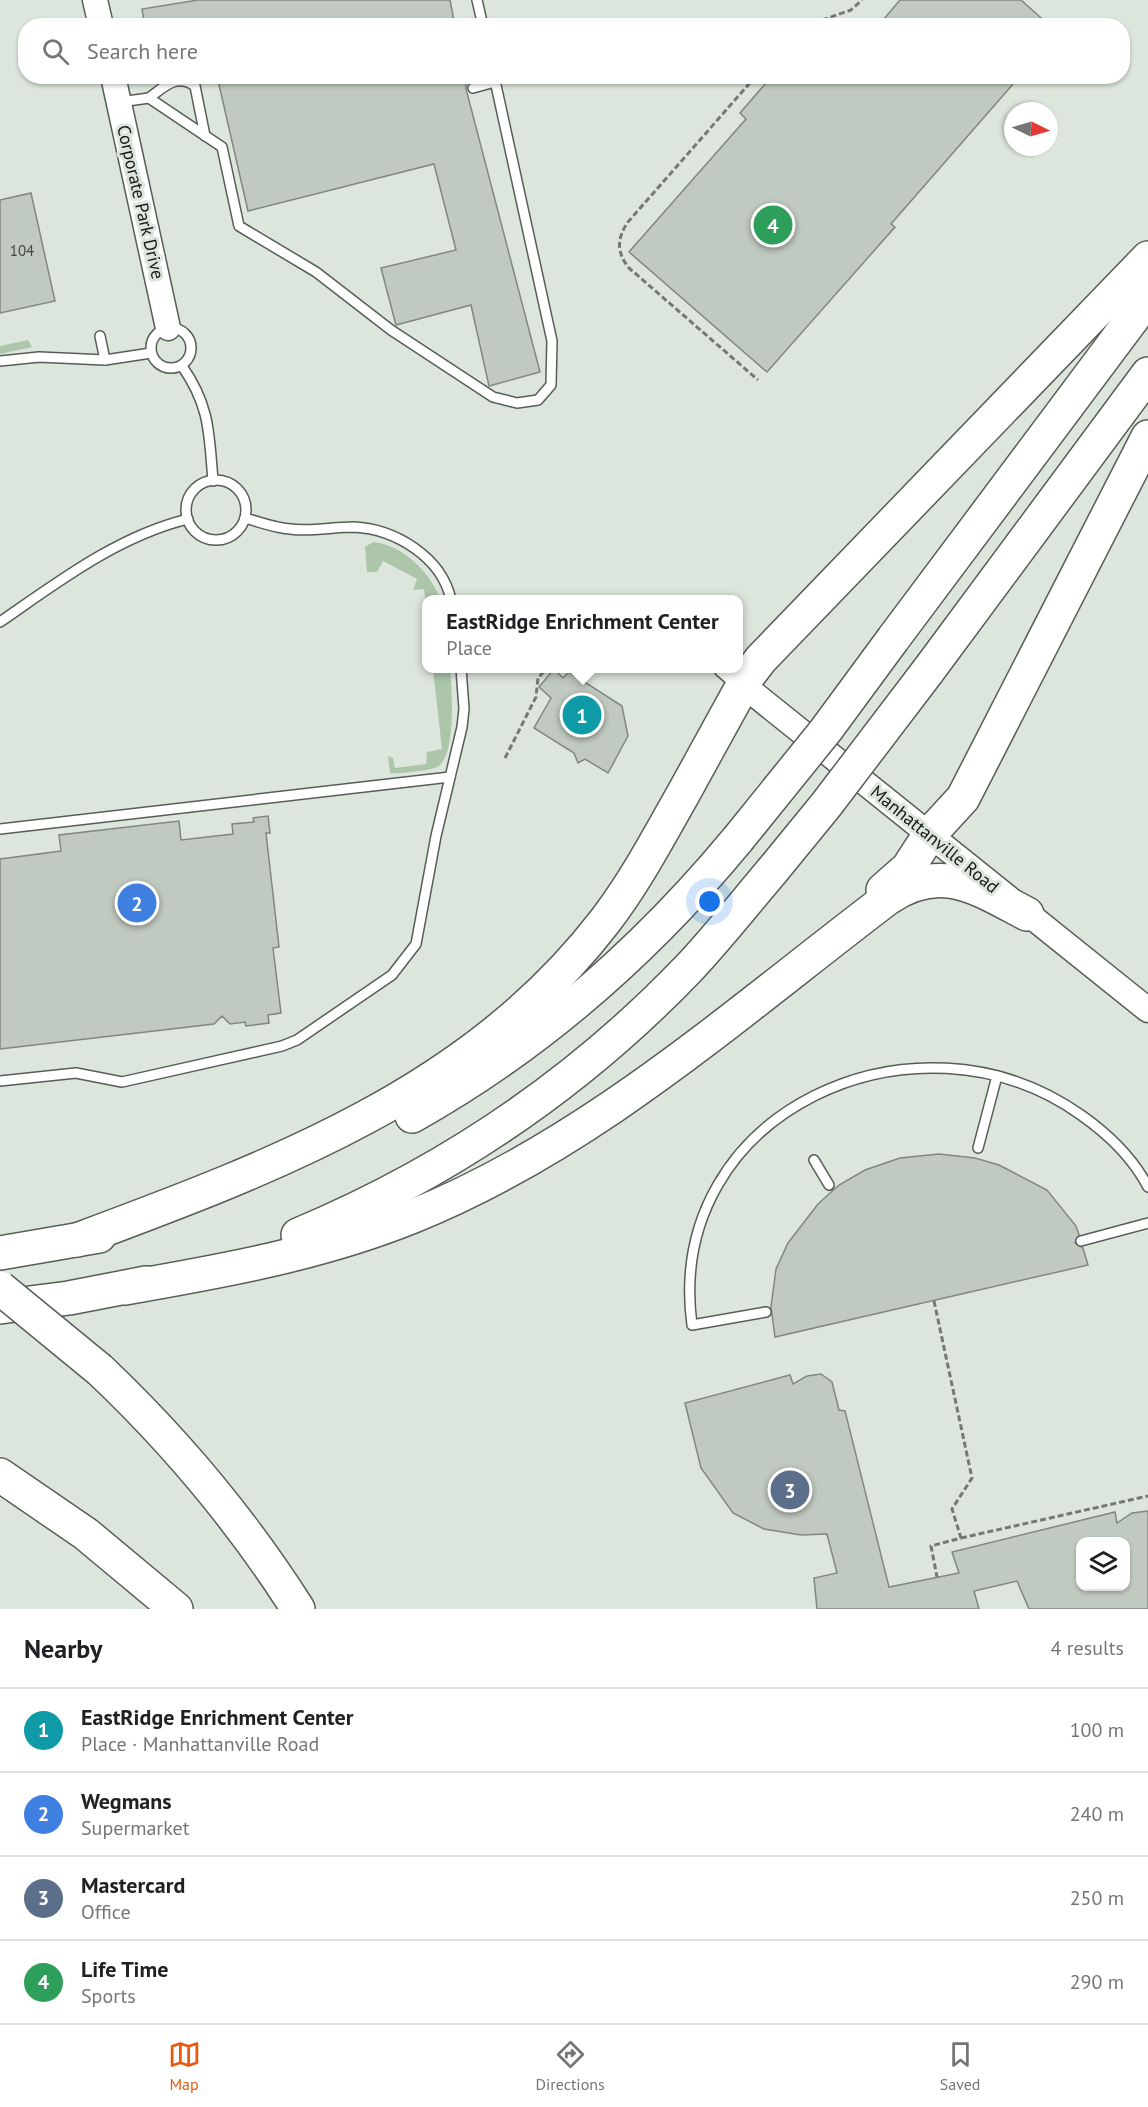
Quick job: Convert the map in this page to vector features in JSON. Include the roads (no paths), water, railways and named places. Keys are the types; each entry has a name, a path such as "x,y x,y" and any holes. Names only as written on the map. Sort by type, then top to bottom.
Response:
{"highway":[{"path":"743,673 754,668 781,636 865,554 1148,258"},
{"path":"0,1254 77,1240 186,1213 266,1185 345,1151 444,1097 522,1045 603,979 665,921 738,839 819,739 1148,298"},
{"path":"125,1288 235,1258 316,1228 394,1191 484,1139 562,1083 627,1028 708,947 826,806 1148,374"},
{"path":"792,971 908,868 930,834 958,805 1148,437"},
{"path":"77,1240 246,1177 321,1141 432,1078 500,1029 567,966 615,908 648,856 733,677"},
{"path":"0,1307 235,1269 288,1256 387,1226 470,1191 590,1122 712,1034 897,892 923,881 942,879 969,884 1027,914"},
{"path":"0,1288 100,1370 145,1414 203,1478 295,1604"},
{"path":"0,1476 94,1539 176,1609"}],"street":[{"path":"95,0 99,18"},
{"name":"Corporate Park Drive","path":"115,84 168,328"},
{"name":"Manhattanville Road","path":"733,677 1148,1009"}],"lane":[{"path":"477,0 481,18"},
{"path":"119,103 149,98 169,84"},
{"path":"192,84 195,86 205,135"},
{"path":"472,88 482,84"},
{"path":"222,147 239,226 316,272 391,330 493,398 517,403 538,400 551,385 552,341 496,84"},
{"path":"149,98 222,147 234,148"},
{"path":"168,328 185,333 191,345 189,358 182,366 173,369 160,366 152,352 155,337 168,328"},
{"path":"100,336 105,360"},
{"path":"0,361 39,357 105,360 152,352"},
{"path":"182,366 202,397 210,435 213,481"},
{"path":"213,481 227,482 241,493 245,502 245,518 233,535 215,540 196,532 188,519 187,504 191,494 198,486 213,481"},
{"path":"245,518 290,530 354,527 386,533 400,539 427,558 444,581 449,595"},
{"path":"0,622 42,592 119,546 153,529 188,519"},
{"path":"0,1081 76,1073 122,1082 282,1046 318,1026 392,975 416,944 463,718 461,673"},
{"path":"0,829 450,777"},
{"path":"766,1312 692,1325 689,1302 695,1236 705,1208 719,1182 753,1140 777,1117 802,1100 834,1086 867,1077 919,1068 958,1068 1031,1086 1062,1101 1100,1128 1138,1169 1148,1187"},
{"path":"978,1148 997,1076"},
{"path":"814,1160 829,1185"},
{"path":"1081,1241 1148,1223"}],"place":[{"name":"Life Time","path":"773,225"},
{"name":"EastRidge Enrichment Center","path":"582,715"},
{"name":"Wegmans","path":"137,903"},
{"name":"Mastercard","path":"790,1490"}]}
